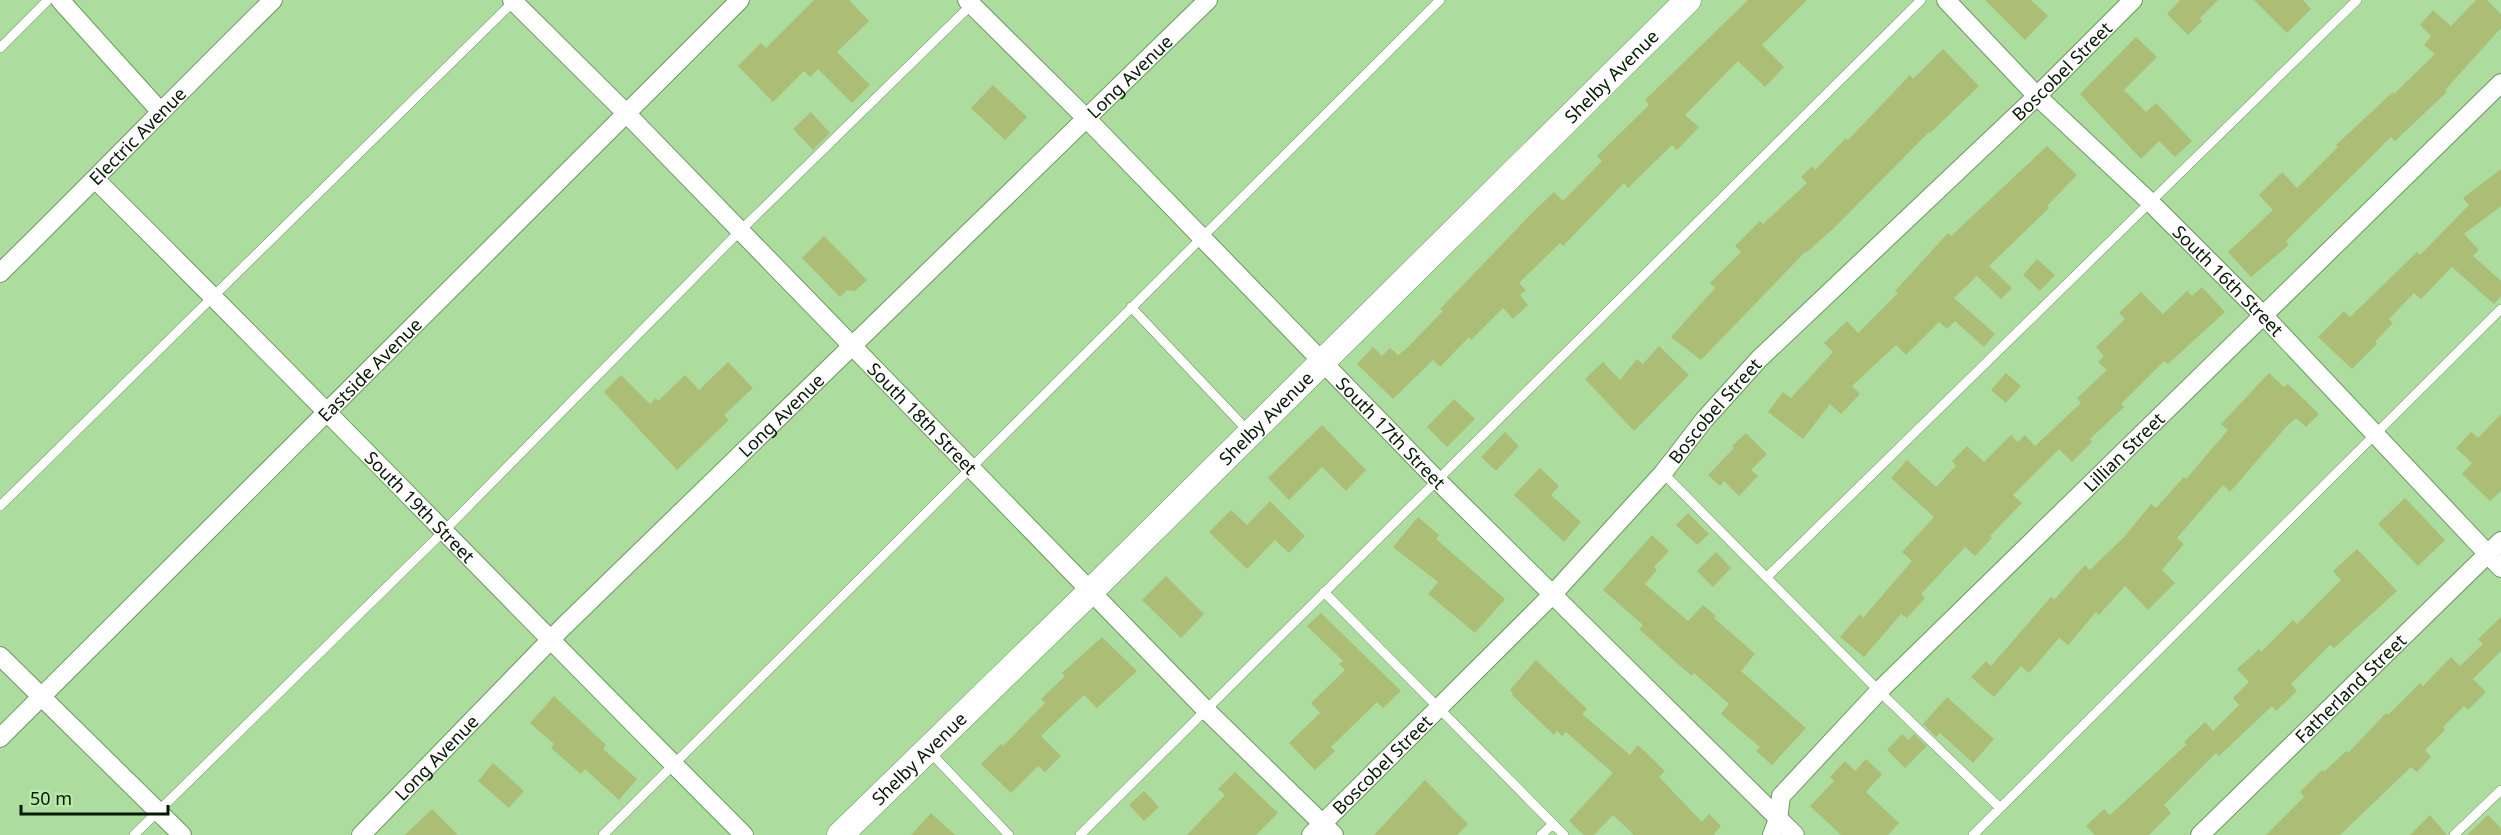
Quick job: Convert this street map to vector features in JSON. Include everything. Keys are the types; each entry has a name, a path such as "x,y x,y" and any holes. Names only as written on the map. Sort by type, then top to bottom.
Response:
{"street":[{"path":"60,0 160,111"},
{"name":"Electric Avenue","path":"0,273 96,180 160,111 273,0"},
{"name":"South 18th Street","path":"514,0 1322,831"},
{"name":"Eastside Avenue","path":"0,738 329,412 625,112 740,0"},
{"name":"Long Avenue","path":"361,835 550,641 1208,0"},
{"name":"Shelby Avenue","path":"840,835 1091,591 1688,0"},
{"name":"South 16th Street","path":"1946,0 2037,96 2151,203 2264,316 2501,568"},
{"name":"Boscobel Street","path":"1322,831 1552,595 1663,473 1704,420 1759,359 2037,96 2133,0"},
{"name":"South 17th Street","path":"971,2 1552,595 1775,827 1795,835"},
{"name":"Lillian Street","path":"1775,827 1781,796 1880,691 2501,83"},
{"name":"South 19th Street","path":"96,180 329,412 550,641 744,835"},
{"name":"Fatherland Street","path":"2200,835 2501,541"},
{"path":"0,656 182,835"}],"lane":[{"path":"0,48 48,0"},
{"path":"0,506 514,0"},
{"path":"603,835 1440,0"},
{"path":"1080,835 1436,479 1921,0"},
{"path":"1767,577 2357,0"},
{"path":"134,835 444,531 740,231 971,2"},
{"path":"1131,307 1250,432"},
{"path":"1973,835 2501,309"},
{"path":"1663,473 2000,808"},
{"path":"1324,592 1564,835"},
{"path":"928,749 1009,835"},
{"path":"2454,835 2501,790"},
{"path":"1541,835 1553,824"}],"building":[{"path":"814,0 849,0 869,21 837,52 870,85 852,103 818,69 810,77 804,71 773,102 738,66 761,43 766,48"},
{"path":"1748,0 1807,0 1762,45 1784,67 1765,87 1738,61 1685,115 1699,127 1677,150 1672,145 1628,188 1624,183 1563,246 1560,243 1519,283 1526,290 1520,295 1528,305 1513,319 1503,308 1471,340 1469,337 1440,367 1433,360 1393,399 1357,364 1373,347 1382,356 1390,348 1398,355 1406,349 1443,311 1440,309 1554,192 1563,201 1602,161 1597,156 1649,105 1645,100"},
{"path":"1985,0 2031,0 2048,16 2025,40"},
{"path":"2180,0 2218,0 2200,18 2202,21 2188,35 2167,14"},
{"path":"2254,0 2303,0 2311,9 2287,33"},
{"path":"2476,0 2487,0 2501,14 2501,28 2445,90 2447,92 2395,141 2391,137 2286,241 2289,245 2251,277 2228,252 2273,210 2259,195 2282,172 2297,188 2338,147 2336,145 2435,54 2424,45 2431,36 2420,25 2433,10 2451,26"},
{"path":"2136,37 2157,57 2124,90 2146,112 2156,103 2192,141 2175,157 2159,141 2141,159 2080,94"},
{"path":"1943,49 1979,86 1929,132 1834,228 1806,251 1701,360 1671,337 1715,288 1710,283 1741,252 1735,246 1760,221 1763,224 1807,183 1801,177 1812,166 1815,170 1846,138 1848,140 1910,75 1913,79"},
{"path":"993,85 1027,117 1005,140 971,108"},
{"path":"811,112 830,133 813,150 793,129"},
{"path":"2047,146 2077,175 2047,206 2049,208 1989,266 2012,288 2001,299 1977,276 1954,298 1995,334 1984,347 1955,321 1947,329 1939,322 1906,355 1896,345 1852,386 1860,394 1841,414 1830,404 1803,439 1768,412 1783,392 1791,398 1833,352 1824,343 1847,321 1858,333 1898,293 1895,291 1948,233 1951,236"},
{"path":"2501,169 2501,206 2464,234 2479,250 2473,256 2501,281 2501,296 2494,304 2452,267 2421,299 2414,293 2389,319 2393,323 2375,342 2377,344 2352,369 2318,337 2344,311 2350,317 2417,252 2420,255 2469,205 2463,198"},
{"path":"824,236 867,280 855,291 847,290 840,297 802,258"},
{"path":"2037,259 2055,275 2040,291 2023,275"},
{"path":"2202,287 2225,312 2168,364 2164,361 2121,404 2124,407 2090,439 2092,442 2072,462 2059,449 2013,495 2022,503 1990,536 1992,538 1975,556 1965,547 1921,594 1925,598 1907,618 1901,614 1864,657 1840,637 1860,614 1863,618 1912,561 1902,552 1934,517 1891,478 1907,460 1936,487 1956,466 1952,461 1967,446 1984,462 2011,435 2018,442 2025,435 2035,446 2081,403 2077,398 2107,370 2098,362 2104,356 2096,347 2125,319 2119,313 2141,292 2163,314 2187,291 2192,296"},
{"path":"1659,346 1689,375 1634,431 1585,379 1603,362 1620,380 1637,359 1643,364"},
{"path":"728,362 753,388 724,415 729,420 677,470 604,392 621,375 650,404 656,398 658,401 685,375 699,390"},
{"path":"2006,373 2021,386 2006,403 1991,390"},
{"path":"2269,373 2284,387 2288,384 2319,414 2306,427 2296,418 2230,492 2223,485 2177,538 2184,544 2162,570 2175,583 2148,610 2125,586 2099,615 2096,612 2068,645 2059,638 2029,673 2021,666 1994,697 1971,677 1986,661 1991,666 2051,597 2055,599 2085,565 2090,570 2125,536 2151,504 2156,508 2184,477 2186,479 2228,430 2221,424"},
{"path":"1454,399 1475,419 1447,447 1427,427"},
{"path":"2501,414 2501,491 2490,501 2462,474 2472,463 2456,448 2471,432 2478,438"},
{"path":"1322,425 1366,470 1346,491 1322,467 1289,500 1268,478"},
{"path":"1505,432 1519,446 1496,471 1481,457"},
{"path":"1746,433 1767,454 1751,470 1758,476 1739,496 1724,481 1720,486 1708,475"},
{"path":"1540,468 1559,486 1551,495 1581,522 1564,542 1514,495"},
{"path":"2405,498 2445,540 2418,566 2378,524"},
{"path":"1270,501 1305,536 1289,553 1275,540 1247,569 1209,532 1231,510 1247,525"},
{"path":"1688,513 1709,534 1697,545 1676,525"},
{"path":"1418,517 1439,535 1436,539 1505,599 1475,633 1428,594 1438,582 1393,547"},
{"path":"1652,535 1669,551 1654,567 1657,570 1645,584 1688,621 1703,605 1716,616 1714,618 1755,654 1741,671 1806,728 1772,765 1756,751 1760,747 1721,714 1729,704 1694,673 1692,676 1639,629 1643,625 1603,590"},
{"path":"2357,549 2397,591 2334,648 2330,645 2291,684 2297,691 2276,711 2272,706 2219,756 2216,753 2164,805 2171,813 2149,835 2095,835 2086,826 2104,809 2110,815 2187,744 2184,742 2205,722 2213,731 2239,705 2233,698 2249,682 2237,669 2259,649 2261,652 2293,620 2297,624 2341,580 2333,571"},
{"path":"1716,552 1731,568 1713,587 1697,571"},
{"path":"1166,576 1204,614 1181,638 1142,600"},
{"path":"1321,613 1401,691 1383,708 1377,702 1331,747 1335,751 1315,770 1289,743 1320,713 1311,703 1345,670 1339,664 1343,661 1307,626"},
{"path":"2501,617 2501,651 2473,679 2486,692 2468,710 2464,706 2443,727 2445,730 2425,750 2431,757 2417,772 2411,767 2340,835 2266,835 2304,797 2300,792 2322,770 2324,772 2346,751 2348,753 2386,713 2388,715 2420,683 2423,686 2451,657 2460,666 2483,644 2478,639"},
{"path":"1102,637 1137,671 1097,708 1084,695 1041,736 1061,756 1045,772 1038,766 1011,793 981,764 1001,744 1003,746 1045,703 1041,699 1065,676 1062,673"},
{"path":"1536,660 1587,709 1582,714 1630,755 1638,745 1665,771 1659,777 1702,822 1709,814 1721,826 1715,835 1634,835 1613,815 1594,835 1584,835 1569,821 1613,773 1566,732 1562,736 1557,731 1554,735 1512,695 1510,690"},
{"path":"554,696 606,745 603,749 637,779 619,800 585,769 581,774 551,748 554,744 530,723"},
{"path":"1947,697 1994,739 1973,763 1940,733 1936,737 1923,724"},
{"path":"1902,734 1909,740 1914,734 1927,746 1905,768 1887,750"},
{"path":"1866,759 1882,774 1866,792 1899,823 1888,835 1841,835 1810,806 1834,781 1830,777 1845,761 1855,771"},
{"path":"493,763 524,791 509,808 478,781"},
{"path":"1235,772 1278,813 1256,835 1187,835 1225,795 1218,789"},
{"path":"1425,780 1468,824 1457,835 1374,835"},
{"path":"1144,791 1159,807 1144,821 1129,805"},
{"path":"432,809 458,835 405,835"},
{"path":"931,813 955,835 911,835"},
{"path":"2430,815 2447,835 2410,835"},
{"path":"2488,815 2501,828 2501,835 2467,835"}]}
